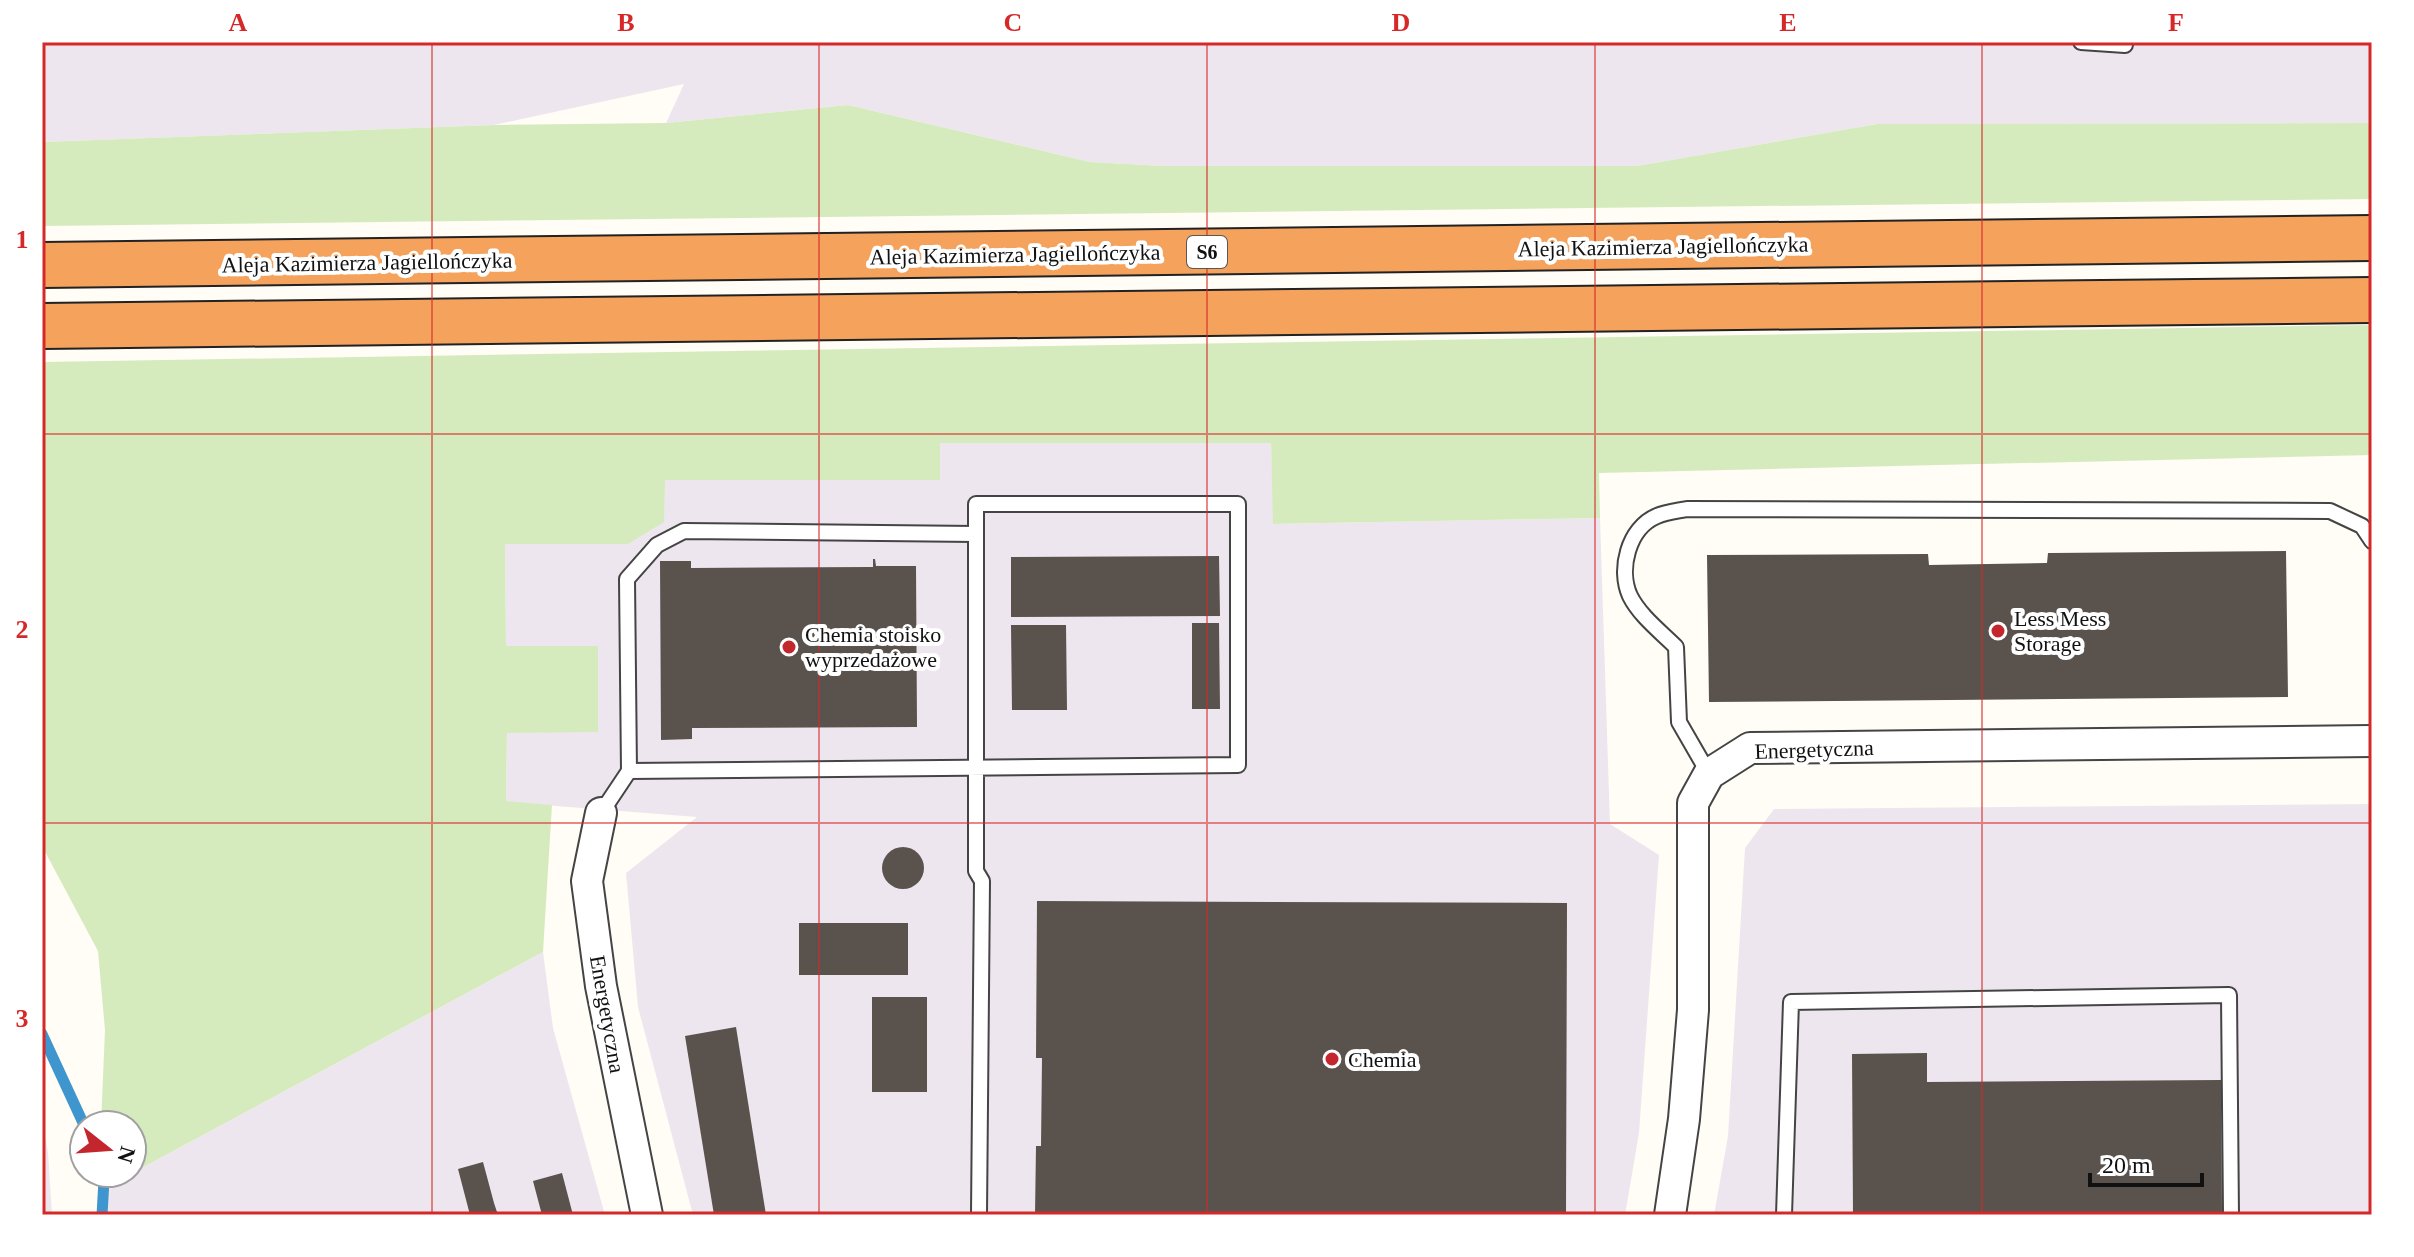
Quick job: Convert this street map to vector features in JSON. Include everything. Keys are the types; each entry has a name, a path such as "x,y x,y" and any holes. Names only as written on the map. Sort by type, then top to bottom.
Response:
{"highway":[{"name":"Aleja Kazimierza Jagiellończyka","path":"42,265 2372,238"},
{"path":"42,326 2372,300"}],"street":[{"name":"Energetyczna","path":"1709,774 1750,748 2372,741"},
{"path":"1670,1215 1684,1119 1693,1010 1693,803 1709,774"},
{"name":"Energetyczna","path":"601,813 587,881 601,986 647,1215"}],"lane":[{"path":"2081,42 2125,45 2125,42"},
{"path":"629,771 976,768 1238,765 1238,504 976,504 976,534 976,768 976,871 982,881 979,1215"},
{"path":"1709,774 1679,722 1676,647 1630,596 1623,569 1633,537 1654,516 1687,509 2330,511 2362,526 2372,541"},
{"path":"601,813 629,771 627,579 657,545 684,531 976,534"},
{"path":"1784,1215 1791,1002 2229,995 2231,1215"}],"shaded area":[{"path":"42,42 2372,42 2372,123 1877,124 1637,166 1164,166 1090,162 848,105 666,123 684,84 494,125 42,142"},
{"path":"940,443 1271,443 1274,524 1600,518 1610,824 1659,855 1639,1133 1625,1215 693,1215 638,1007 626,873 697,817 506,802 507,733 598,731 598,646 506,646 505,544 628,544 664,480 939,480"},
{"path":"2372,804 2372,1215 1714,1215 1728,1136 1745,848 1774,809"},
{"path":"543,952 553,1028 605,1215 97,1215 99,1191 103,1189 148,1189 148,1165"},
{"path":"42,1122 48,1152 52,1215 42,1215"}],"green space":[{"path":"848,105 1090,162 1164,166 1637,166 1877,124 2372,123 2372,199 42,226 42,142 494,125 666,123"},
{"path":"2372,325 2372,455 1599,473 1600,518 1273,524 1271,443 940,443 940,480 665,480 664,522 628,544 505,544 506,646 598,646 598,732 507,733 506,801 552,805 543,952 148,1165 148,1109 102,1109 105,1030 98,951 42,846 42,362"}],"building":[{"name":"Less Mess Storage","path":"2286,551 2288,697 1709,702 1707,555 1928,554 1929,565 2047,563 2048,553"},
{"path":"1219,556 1220,616 1011,617 1011,557"},
{"name":"Chemia stoisko wyprzedażowe","path":"873,559 876,566 916,566 917,727 692,728 692,739 661,740 660,561 691,561 691,568 873,567"},
{"path":"1192,623 1219,623 1220,709 1192,709"},
{"path":"1011,625 1066,625 1067,710 1012,710"},
{"path":"903,847 918,853 924,868 918,883 903,889 888,883 882,868 888,853"},
{"name":"Chemia","path":"1037,901 1567,903 1566,1215 1035,1215 1036,1146 1041,1146 1042,1058 1036,1058"},
{"path":"799,923 908,923 908,975 799,975"},
{"path":"872,997 927,997 927,1092 872,1092"},
{"path":"736,1027 766,1215 714,1215 685,1036"},
{"path":"1927,1053 1927,1082 2221,1080 2222,1215 1853,1215 1852,1054"},
{"path":"483,1162 498,1215 470,1215 458,1169"},
{"path":"562,1173 573,1215 542,1215 533,1181"}],"waterway":[{"path":"42,1034 77,1109"},
{"path":"102,1215 103,1189"}],"place":[{"name":"Less Mess Storage","path":"1998,631"},
{"name":"Chemia stoisko wyprzedażowe","path":"789,647"},
{"name":"Chemia","path":"1332,1059"}]}
